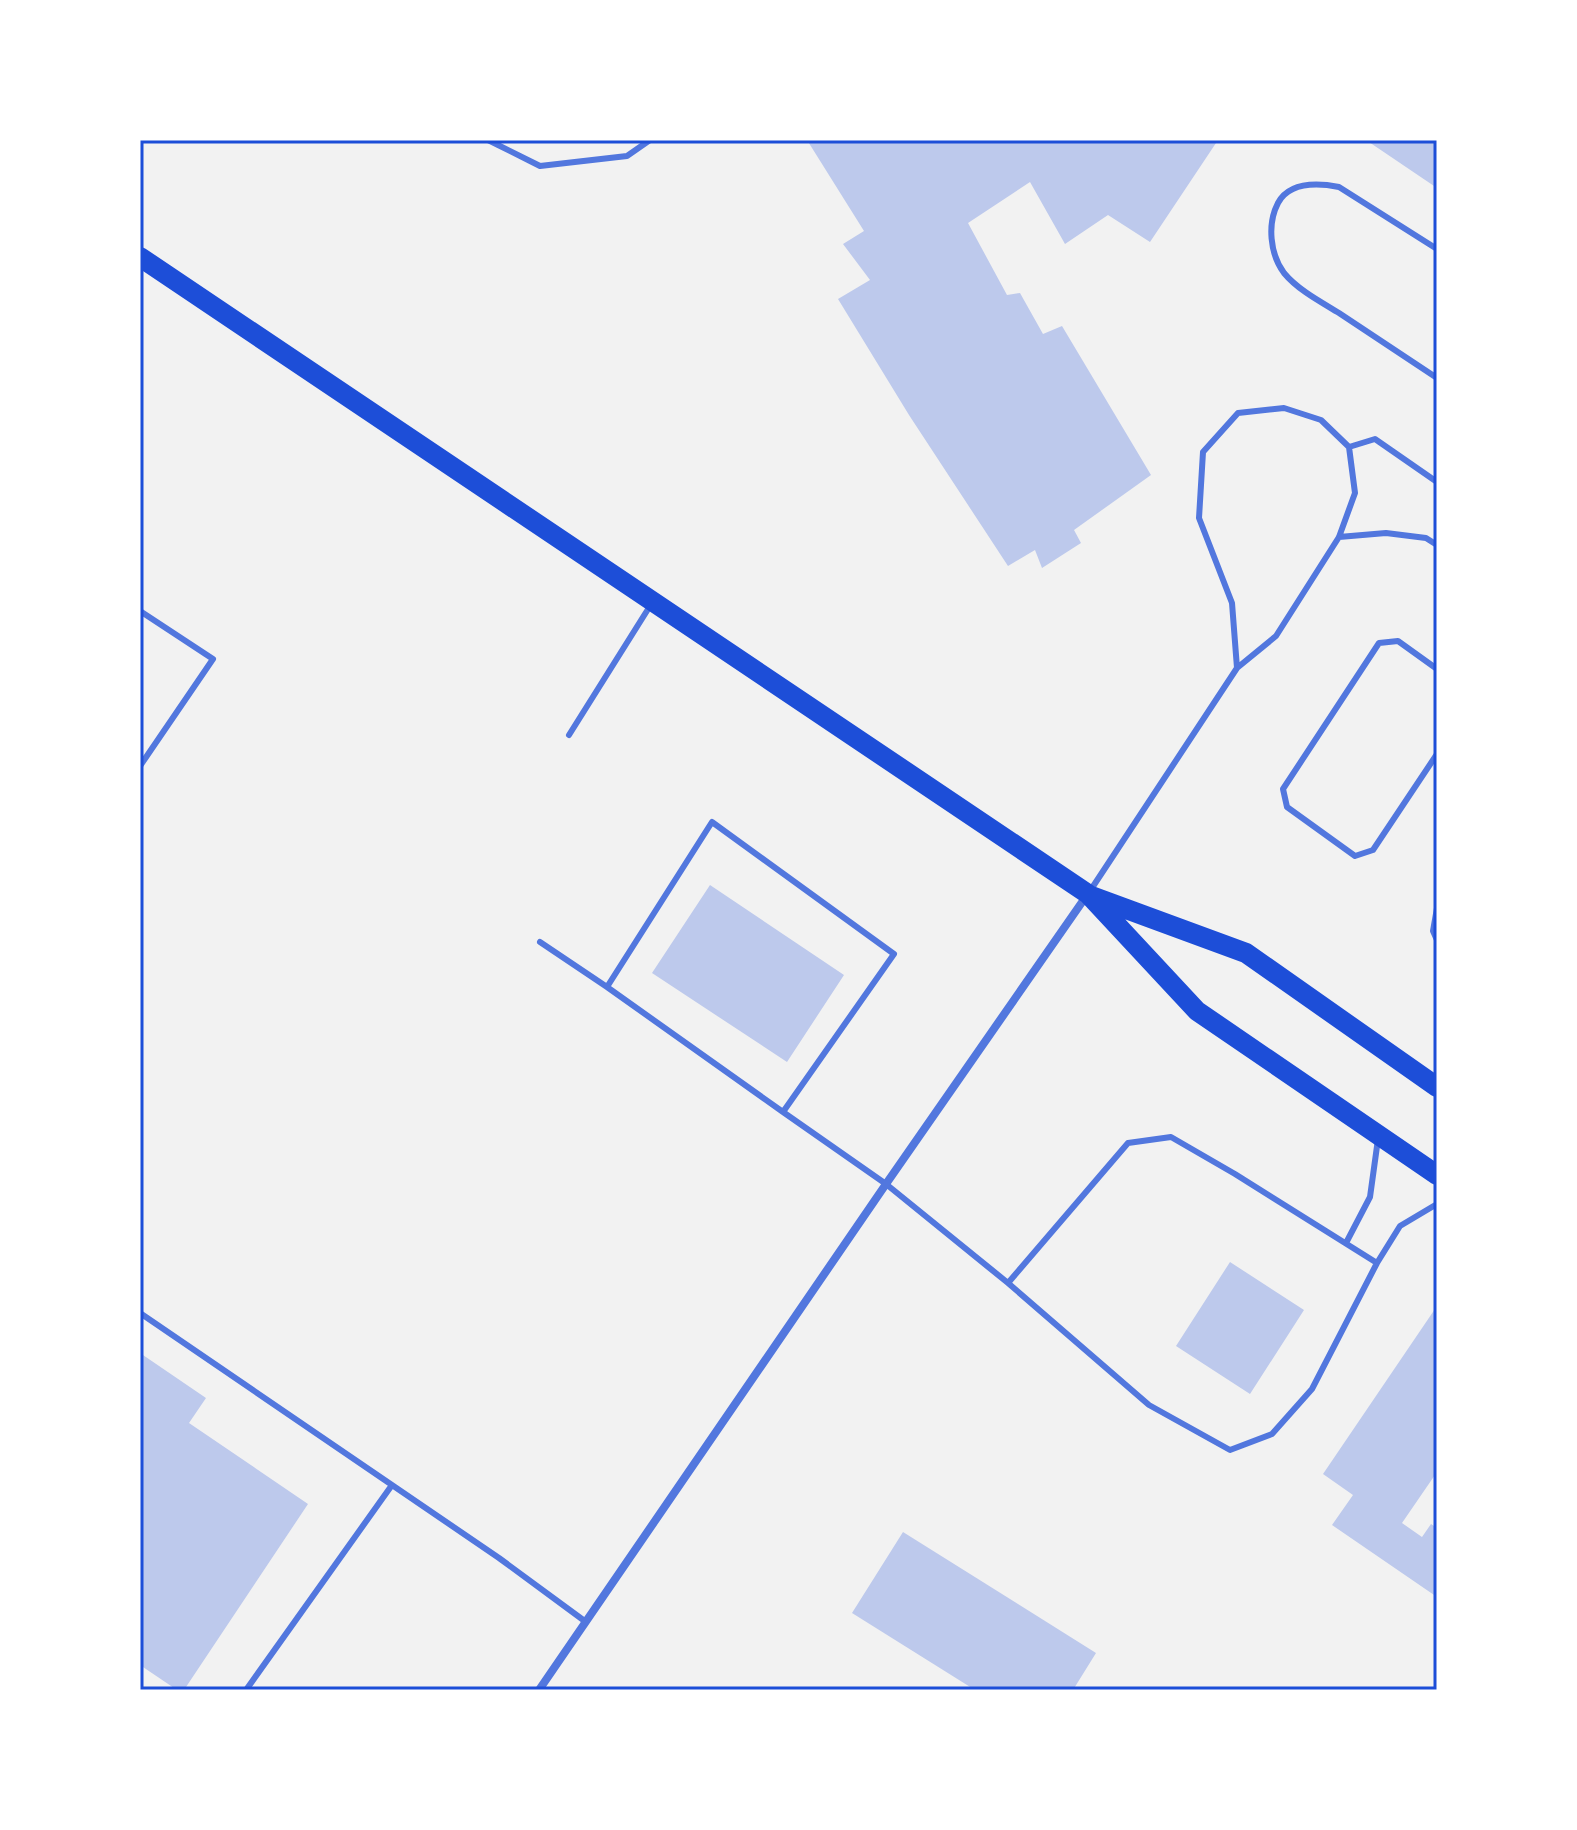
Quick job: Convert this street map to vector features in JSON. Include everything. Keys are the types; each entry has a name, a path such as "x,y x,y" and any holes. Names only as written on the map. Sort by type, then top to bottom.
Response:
{"main road":[{"path":"140,257 1088,894 1197,1011 1437,1175"},
{"path":"1088,894 1246,953 1437,1087"}],"street":[{"path":"539,1690 1088,894"}],"lane":[{"path":"488,140 540,166 627,156 650,140"},
{"path":"1437,249 1339,187 1321,184 1287,191 1277,205 1271,236 1275,257 1285,274 1437,378"},
{"path":"1088,894 1237,668 1276,636 1339,537 1355,493 1349,447 1321,420 1284,408 1238,413 1203,452 1199,518 1232,603 1237,668"},
{"path":"1349,447 1375,439 1437,482"},
{"path":"1339,537 1386,533 1426,538 1437,545"},
{"path":"569,735 653,602"},
{"path":"140,611 213,659 140,766"},
{"path":"1437,669 1398,641 1379,643 1283,789 1287,807 1355,856 1373,850 1437,754"},
{"path":"607,987 712,822 894,954 783,1112"},
{"path":"1437,908 1433,931 1437,940"},
{"path":"540,942 886,1184 1008,1283 1149,1405 1230,1450 1272,1434 1312,1389 1377,1263 1400,1226 1437,1204"},
{"path":"1346,1243 1370,1197 1379,1135"},
{"path":"1008,1283 1128,1143 1171,1137 1377,1263"},
{"path":"140,1313 499,1558 586,1622"},
{"path":"246,1690 392,1485"}],"building":[{"path":"807,140 1218,140 1150,242 1108,215 1065,244 1030,182 968,223 1007,295 1020,293 1043,334 1062,326 1151,475 1074,530 1081,543 1042,568 1035,550 1008,566 909,415 838,299 870,280 843,244 864,231"},
{"path":"1366,140 1437,140 1437,188"},
{"path":"710,885 844,975 787,1062 652,973"},
{"path":"1230,1262 1304,1310 1250,1394 1176,1346"},
{"path":"1437,1306 1437,1472 1402,1523 1422,1537 1431,1524 1437,1528 1437,1597 1332,1525 1353,1495 1323,1474"},
{"path":"140,1353 206,1398 189,1423 308,1504 184,1690 177,1690 140,1665"},
{"path":"903,1532 1096,1653 1073,1690 975,1690 852,1613"}]}
